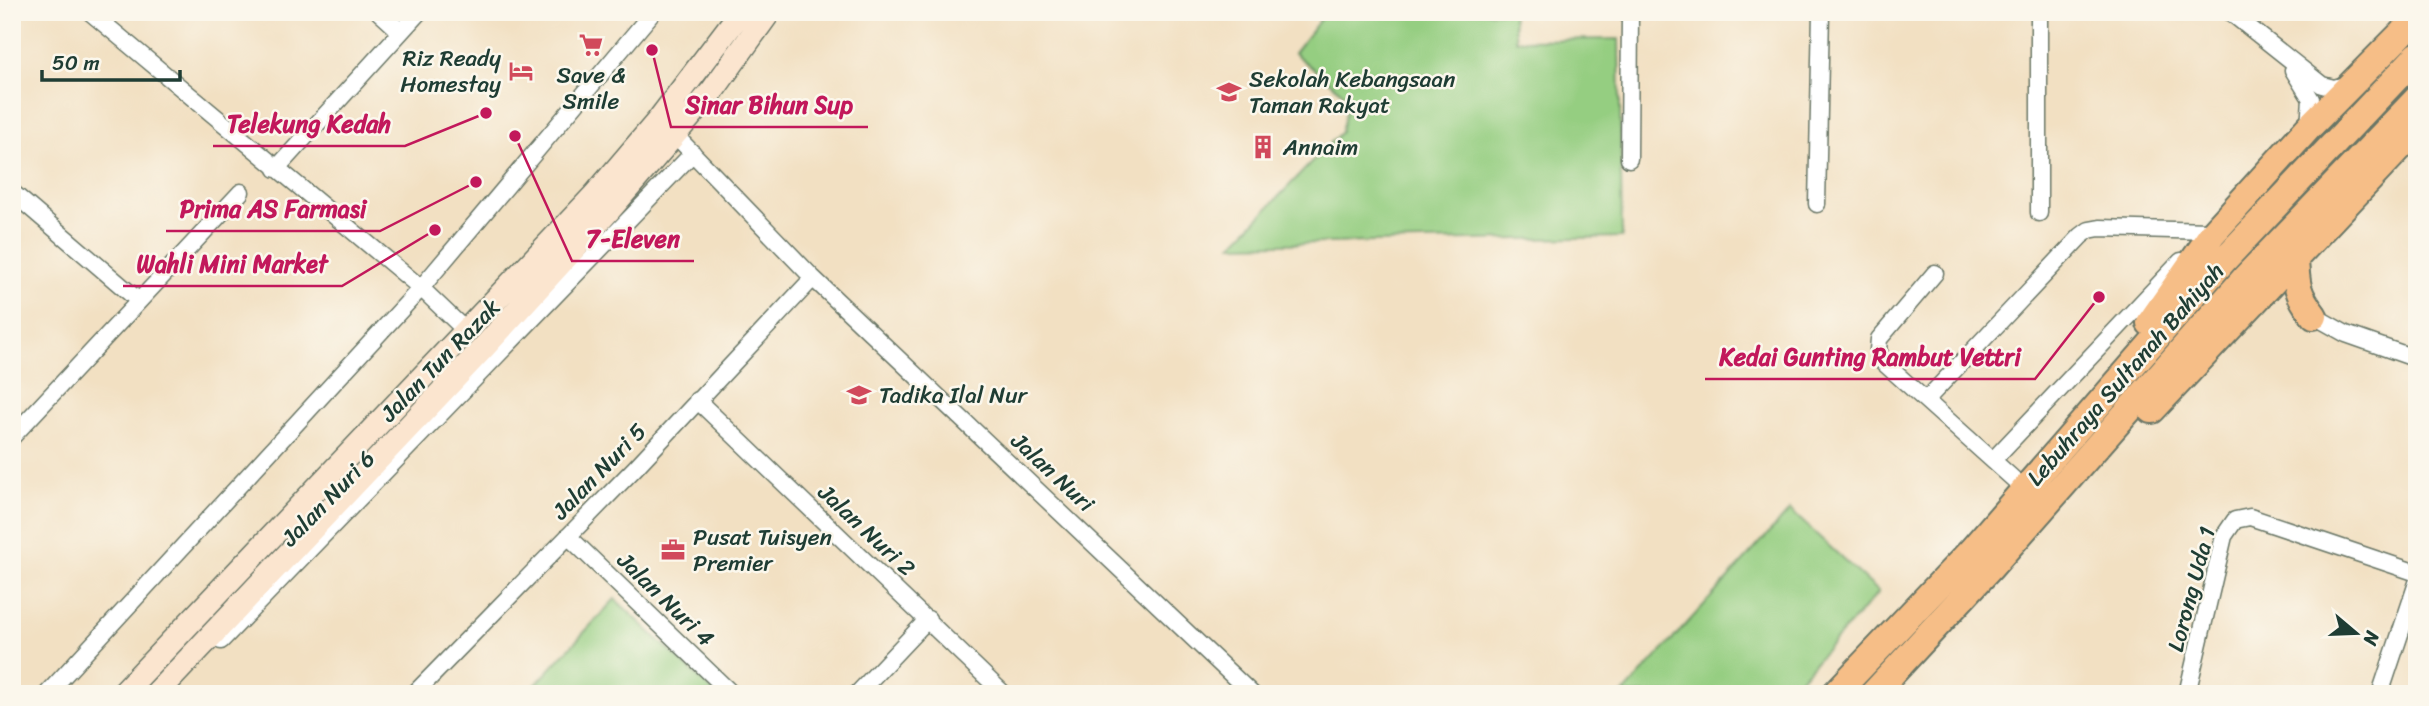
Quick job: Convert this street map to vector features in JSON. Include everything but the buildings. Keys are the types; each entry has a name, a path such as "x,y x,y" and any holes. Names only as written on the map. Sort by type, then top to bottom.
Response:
{"main road":[{"name":"Jalan Tun Razak","path":"122,694 595,195 658,121 741,12"},
{"name":"Jalan Tun Razak","path":"156,694 485,346 675,135 713,90 769,12"},
{"path":"1981,559 2018,484 2129,353 2211,232 2309,127 2417,18"},
{"name":"Lebuhraya Sultanah Bahiyah","path":"1873,694 2224,260 2417,56"},
{"name":"Lebuhraya Sultanah Bahiyah","path":"1835,694 1981,559 2251,288 2417,99"},
{"path":"2251,288 2295,257 2417,129"},
{"path":"2295,257 2295,285 2301,299 2314,316"},
{"path":"2251,288 2314,316"}],"street":[{"path":"90,12 421,288 467,332"},
{"path":"379,12 400,31"},
{"path":"276,169 419,12"},
{"path":"47,694 421,288 653,12"},
{"path":"1629,159 1630,12"},
{"path":"1817,204 1821,12"},
{"path":"2039,12 2039,213"},
{"path":"2230,12 2322,85 2334,88 2354,83"},
{"path":"2283,56 2311,99 2309,127"},
{"name":"Jalan Nuri","path":"675,135 813,278 1252,694"},
{"name":"Jalan Nuri 6","path":"171,694 693,153"},
{"path":"12,192 139,301"},
{"path":"12,438 241,192"},
{"path":"1926,400 2089,230 2100,228 2211,232"},
{"path":"1993,460 2211,232"},
{"path":"1935,273 1880,339 1878,350 1884,363 2018,484"},
{"name":"Jalan Nuri 5","path":"414,694 813,278"},
{"path":"2314,316 2346,334 2417,359"},
{"name":"Jalan Nuri 2","path":"697,400 1004,694"},
{"name":"Lorong Uda 1","path":"2187,694 2224,536 2235,520 2250,517 2417,573"},
{"name":"Jalan Nuri 4","path":"568,536 732,694"},
{"path":"2380,694 2416,589"},
{"path":"857,694 928,619"}],"green space":[{"path":"1326,12 1512,12 1516,40 1619,39 1622,237 1232,245 1341,132 1349,98 1294,53"},
{"path":"1790,510 1879,592 1786,694 1623,694"},
{"path":"615,599 716,694 527,694"}],"place":[{"name":"Save & Smile","path":"591,45"},
{"name":"Sinar Bihun Sup","path":"652,50"},
{"name":"Riz Ready Homestay","path":"521,71"},
{"name":"Sekolah Kebangsaan Taman Rakyat","path":"1229,92"},
{"name":"Telekung Kedah","path":"486,113"},
{"name":"7-Eleven","path":"515,136"},
{"name":"Annaim","path":"1263,147"},
{"name":"Prima AS Farmasi","path":"476,182"},
{"name":"Wahli Mini Market","path":"435,230"},
{"name":"Kedai Gunting Rambut Vettri","path":"2099,297"},
{"name":"Tadika Ilal Nur","path":"859,395"},
{"name":"Pusat Tuisyen Premier","path":"673,550"}]}
